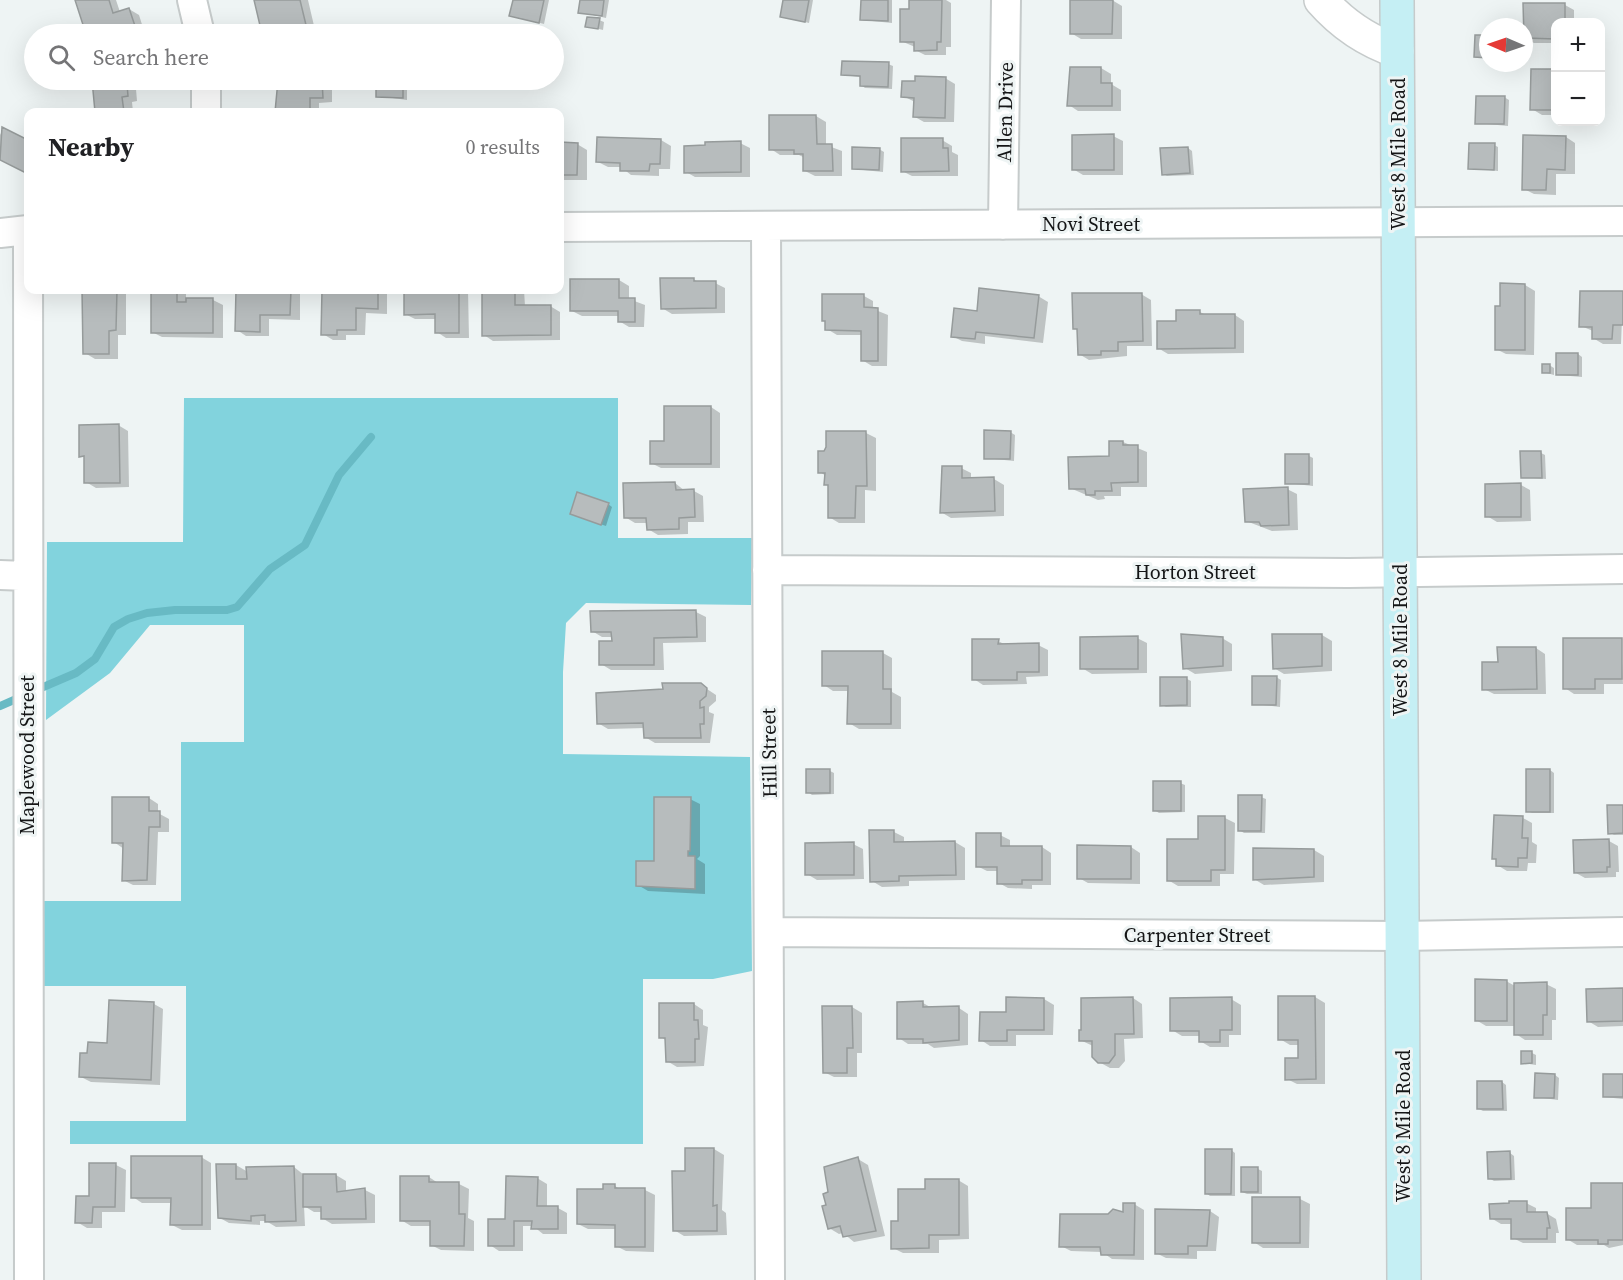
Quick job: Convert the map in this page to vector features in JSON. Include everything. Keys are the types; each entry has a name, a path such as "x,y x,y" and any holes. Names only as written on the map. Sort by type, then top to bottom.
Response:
{"main road":[{"name":"West 8 Mile Road","path":"1397,0 1404,1280"}],"street":[{"path":"192,0 198,24"},
{"name":"Allen Drive","path":"1003,225 1006,0"},
{"path":"1321,0 1346,25 1380,45 1398,51"},
{"path":"206,90 206,108"},
{"name":"Novi Street","path":"564,227 1623,221"},
{"name":"Hill Street","path":"766,226 771,932 770,1280"},
{"name":"Maplewood Street","path":"19,231 13,576 29,1280"},
{"name":"Horton Street","path":"767,570 1399,572 1623,569"},
{"name":"Carpenter Street","path":"771,932 1402,936 1623,932"}],"shaded area":[{"path":"184,398 618,398 618,538 752,538 751,605 586,603 566,623 563,672 563,754 750,757 752,971 713,979 643,979 643,1144 70,1144 70,1121 186,1121 186,986 44,986 43,901 181,901 181,742 244,742 244,625 150,625 110,673 46,720 47,542 183,542"}],"building":[{"path":"75,0 109,0 113,13 129,8 134,24 83,24"},
{"path":"254,0 300,0 306,24 260,24"},
{"path":"513,0 544,0 539,23 509,16"},
{"path":"580,0 604,0 602,16 578,13"},
{"path":"783,0 809,0 805,22 780,17"},
{"path":"861,0 888,0 888,21 860,20"},
{"path":"909,0 942,0 941,42 937,42 937,50 914,51 914,42 900,42 900,9 909,9"},
{"path":"1070,0 1113,0 1112,34 1070,34"},
{"path":"1523,3 1565,3 1565,18 1551,18 1551,39 1533,38 1533,18 1523,18"},
{"path":"587,17 600,18 598,29 585,27"},
{"path":"1475,35 1479,35 1479,57 1474,57"},
{"path":"842,61 889,62 888,87 860,86 860,76 841,75"},
{"path":"1070,67 1101,67 1101,83 1112,83 1112,106 1067,106"},
{"path":"1533,69 1551,69 1551,110 1530,110 1531,72"},
{"path":"915,76 946,77 945,118 913,117 914,98 901,97 902,81 915,81"},
{"path":"93,90 128,90 128,96 122,97 123,108 95,108"},
{"path":"277,90 323,90 323,98 310,98 310,108 275,108"},
{"path":"376,90 403,90 403,98 376,97"},
{"path":"1476,96 1505,96 1504,124 1475,124"},
{"path":"769,115 816,115 817,144 832,144 833,171 803,171 803,154 794,154 794,150 769,150"},
{"path":"2,127 24,138 24,172 0,160"},
{"path":"1114,134 1114,170 1072,170 1072,135"},
{"path":"1523,135 1566,136 1565,170 1547,169 1546,190 1522,190"},
{"path":"597,137 661,139 660,164 650,164 649,171 620,171 620,163 596,162"},
{"path":"901,138 943,138 943,148 948,148 949,171 901,172"},
{"path":"741,141 741,172 684,173 684,146 705,145 705,142"},
{"path":"564,142 578,143 577,175 564,175"},
{"path":"1469,143 1495,143 1494,170 1468,169"},
{"path":"852,147 880,148 879,170 852,169"},
{"path":"1188,147 1190,173 1162,175 1160,148"},
{"path":"660,278 694,278 694,281 716,281 716,308 661,309"},
{"path":"570,279 619,279 619,298 635,298 635,322 618,322 618,311 570,311"},
{"path":"1500,283 1525,284 1525,350 1495,350 1495,306 1500,306"},
{"path":"979,288 1039,295 1034,338 976,332 975,339 951,337 954,308 977,311"},
{"path":"1580,291 1623,291 1623,325 1613,325 1612,339 1592,339 1592,327 1579,327"},
{"path":"1072,293 1142,293 1143,341 1118,342 1118,351 1101,351 1101,355 1078,355 1077,329 1073,329"},
{"path":"82,294 117,294 116,330 109,331 109,354 83,354"},
{"path":"151,294 177,294 177,302 186,302 186,298 213,298 213,333 151,333"},
{"path":"236,294 291,294 290,315 260,315 260,332 235,331"},
{"path":"322,294 378,294 378,309 356,308 356,330 337,330 337,335 321,335"},
{"path":"404,294 459,294 459,333 435,333 435,314 404,315"},
{"path":"482,294 515,294 515,305 551,305 551,335 482,336"},
{"path":"822,294 864,294 864,307 878,308 878,361 861,361 861,331 825,330 825,321 822,321"},
{"path":"1176,310 1200,310 1200,314 1235,314 1235,348 1157,349 1157,321 1176,321"},
{"path":"1556,353 1578,353 1578,375 1556,375"},
{"path":"1542,364 1550,364 1550,373 1542,373"},
{"path":"664,406 711,406 711,464 650,464 650,441 664,441"},
{"path":"119,424 120,483 84,483 84,456 79,457 79,425"},
{"path":"984,430 1011,431 1010,459 984,459"},
{"path":"826,431 866,431 867,486 856,486 855,518 828,518 828,485 824,485 825,473 818,473 818,451 824,451 826,447"},
{"path":"1109,441 1123,441 1123,445 1138,445 1138,482 1111,483 1112,491 1095,491 1095,495 1086,495 1085,489 1069,489 1068,457 1109,456"},
{"path":"1520,451 1541,451 1542,478 1521,478"},
{"path":"1285,454 1309,454 1309,484 1285,484"},
{"path":"942,466 962,466 962,478 994,477 995,511 940,513"},
{"path":"675,482 676,490 694,489 695,517 679,518 679,529 647,530 646,518 624,518 623,483"},
{"path":"1521,483 1521,517 1485,517 1485,484"},
{"path":"1288,487 1289,525 1261,526 1259,522 1245,522 1243,489"},
{"path":"577,492 609,503 601,525 570,514"},
{"path":"696,610 697,637 654,638 654,665 599,665 599,641 612,641 611,632 591,632 590,611"},
{"path":"1181,634 1223,637 1223,666 1183,669"},
{"path":"1272,634 1322,634 1322,666 1273,669"},
{"path":"1138,636 1138,669 1080,669 1080,637"},
{"path":"1563,638 1622,638 1622,679 1595,679 1595,689 1563,689"},
{"path":"972,639 999,639 998,644 1039,643 1039,672 1017,672 1017,680 972,680"},
{"path":"1497,647 1536,647 1537,689 1482,690 1482,662 1498,662"},
{"path":"822,651 883,651 883,689 891,689 891,724 847,724 848,686 822,686"},
{"path":"1252,676 1277,676 1276,705 1252,705"},
{"path":"1160,677 1187,677 1187,705 1160,706"},
{"path":"662,683 701,683 707,688 706,696 700,701 700,708 704,707 704,724 700,724 701,738 644,738 643,723 597,724 596,693 663,689"},
{"path":"806,769 830,769 830,793 806,793"},
{"path":"1526,769 1550,769 1550,812 1526,812"},
{"path":"1153,781 1181,781 1181,811 1153,811"},
{"path":"1238,795 1262,795 1261,831 1238,831"},
{"path":"112,797 149,797 149,811 160,811 160,827 149,827 147,880 122,881 123,843 112,843"},
{"path":"654,797 691,797 688,856 695,856 695,889 636,886 636,861 654,861"},
{"path":"1607,805 1623,805 1623,833 1608,834"},
{"path":"1494,815 1523,816 1522,838 1528,838 1527,858 1518,858 1518,867 1496,866 1496,859 1492,859"},
{"path":"1198,816 1225,816 1225,870 1211,870 1211,881 1167,881 1167,839 1198,839"},
{"path":"869,830 894,830 894,842 955,841 956,875 899,876 899,881 870,882"},
{"path":"976,833 1001,833 1001,846 1042,846 1042,880 1022,880 1022,884 997,884 997,867 976,867"},
{"path":"1609,839 1610,867 1607,867 1607,872 1574,873 1573,840"},
{"path":"854,842 854,875 805,875 805,843"},
{"path":"1077,845 1131,846 1131,879 1077,879"},
{"path":"1253,848 1314,849 1314,877 1253,880"},
{"path":"1475,979 1507,980 1507,1021 1475,1021"},
{"path":"1547,982 1547,1015 1543,1015 1543,1035 1514,1035 1514,983"},
{"path":"1623,988 1623,1021 1587,1022 1586,989"},
{"path":"1278,996 1315,996 1316,1079 1285,1080 1285,1058 1298,1058 1298,1040 1278,1040"},
{"path":"1006,997 1044,998 1044,1030 1007,1030 1007,1041 979,1041 980,1012 1006,1012"},
{"path":"1133,997 1134,1034 1115,1034 1115,1055 1109,1063 1098,1063 1092,1057 1092,1041 1079,1041 1081,998"},
{"path":"1232,997 1232,1030 1220,1030 1220,1042 1199,1042 1199,1031 1170,1031 1170,998"},
{"path":"109,1000 154,1002 151,1080 79,1077 80,1053 87,1053 88,1042 107,1043"},
{"path":"923,1001 923,1007 959,1006 959,1040 923,1043 923,1039 897,1039 897,1002"},
{"path":"659,1003 694,1003 694,1020 698,1020 699,1039 695,1039 695,1062 666,1062 665,1038 659,1038"},
{"path":"822,1006 852,1006 853,1048 847,1048 847,1073 823,1073"},
{"path":"1521,1051 1532,1051 1532,1063 1521,1064"},
{"path":"1535,1073 1555,1074 1554,1098 1534,1098"},
{"path":"1603,1074 1623,1074 1623,1097 1603,1097"},
{"path":"1477,1081 1502,1081 1503,1109 1477,1109"},
{"path":"685,1148 714,1148 713,1206 717,1205 717,1231 673,1231 672,1171 685,1171"},
{"path":"1205,1149 1232,1149 1231,1194 1205,1194"},
{"path":"1510,1151 1511,1179 1488,1179 1487,1152"},
{"path":"131,1156 202,1156 202,1225 170,1225 171,1198 131,1198"},
{"path":"858,1157 876,1231 843,1237 840,1226 828,1229 822,1206 826,1205 823,1194 828,1192 824,1167"},
{"path":"89,1163 116,1163 115,1207 93,1207 92,1223 75,1223 76,1196 89,1196"},
{"path":"216,1164 236,1164 236,1179 247,1179 246,1167 294,1166 296,1221 265,1222 265,1215 251,1216 251,1221 218,1218"},
{"path":"1241,1167 1258,1167 1258,1192 1241,1192"},
{"path":"303,1174 336,1174 337,1192 365,1188 366,1219 321,1219 321,1207 303,1207"},
{"path":"400,1176 429,1176 429,1182 459,1182 459,1214 465,1214 464,1246 430,1246 430,1221 400,1221"},
{"path":"506,1176 538,1177 537,1206 558,1206 558,1229 531,1229 532,1221 514,1221 514,1246 488,1246 488,1219 505,1219"},
{"path":"925,1179 959,1179 959,1235 929,1235 929,1248 891,1249 891,1221 898,1221 898,1189 925,1189"},
{"path":"1591,1183 1623,1183 1623,1240 1608,1240 1608,1244 1598,1244 1598,1240 1566,1240 1566,1208 1591,1208"},
{"path":"603,1184 615,1184 615,1188 645,1188 645,1247 615,1247 615,1225 577,1224 577,1189 603,1189"},
{"path":"1252,1197 1300,1197 1300,1243 1252,1243"},
{"path":"1509,1201 1527,1201 1527,1212 1547,1212 1550,1228 1547,1228 1547,1239 1511,1239 1511,1219 1490,1219 1489,1204 1509,1203"},
{"path":"1123,1203 1135,1203 1134,1255 1101,1255 1100,1247 1059,1247 1060,1214 1108,1214 1113,1209 1123,1212"},
{"path":"1155,1209 1210,1210 1207,1246 1188,1246 1188,1254 1155,1254"}],"waterway":[{"path":"34,691 76,673 95,659 114,627 128,619 147,613 175,610 227,610 237,607 270,569 305,545 339,475 371,437"},
{"path":"0,706 23,696"}]}
